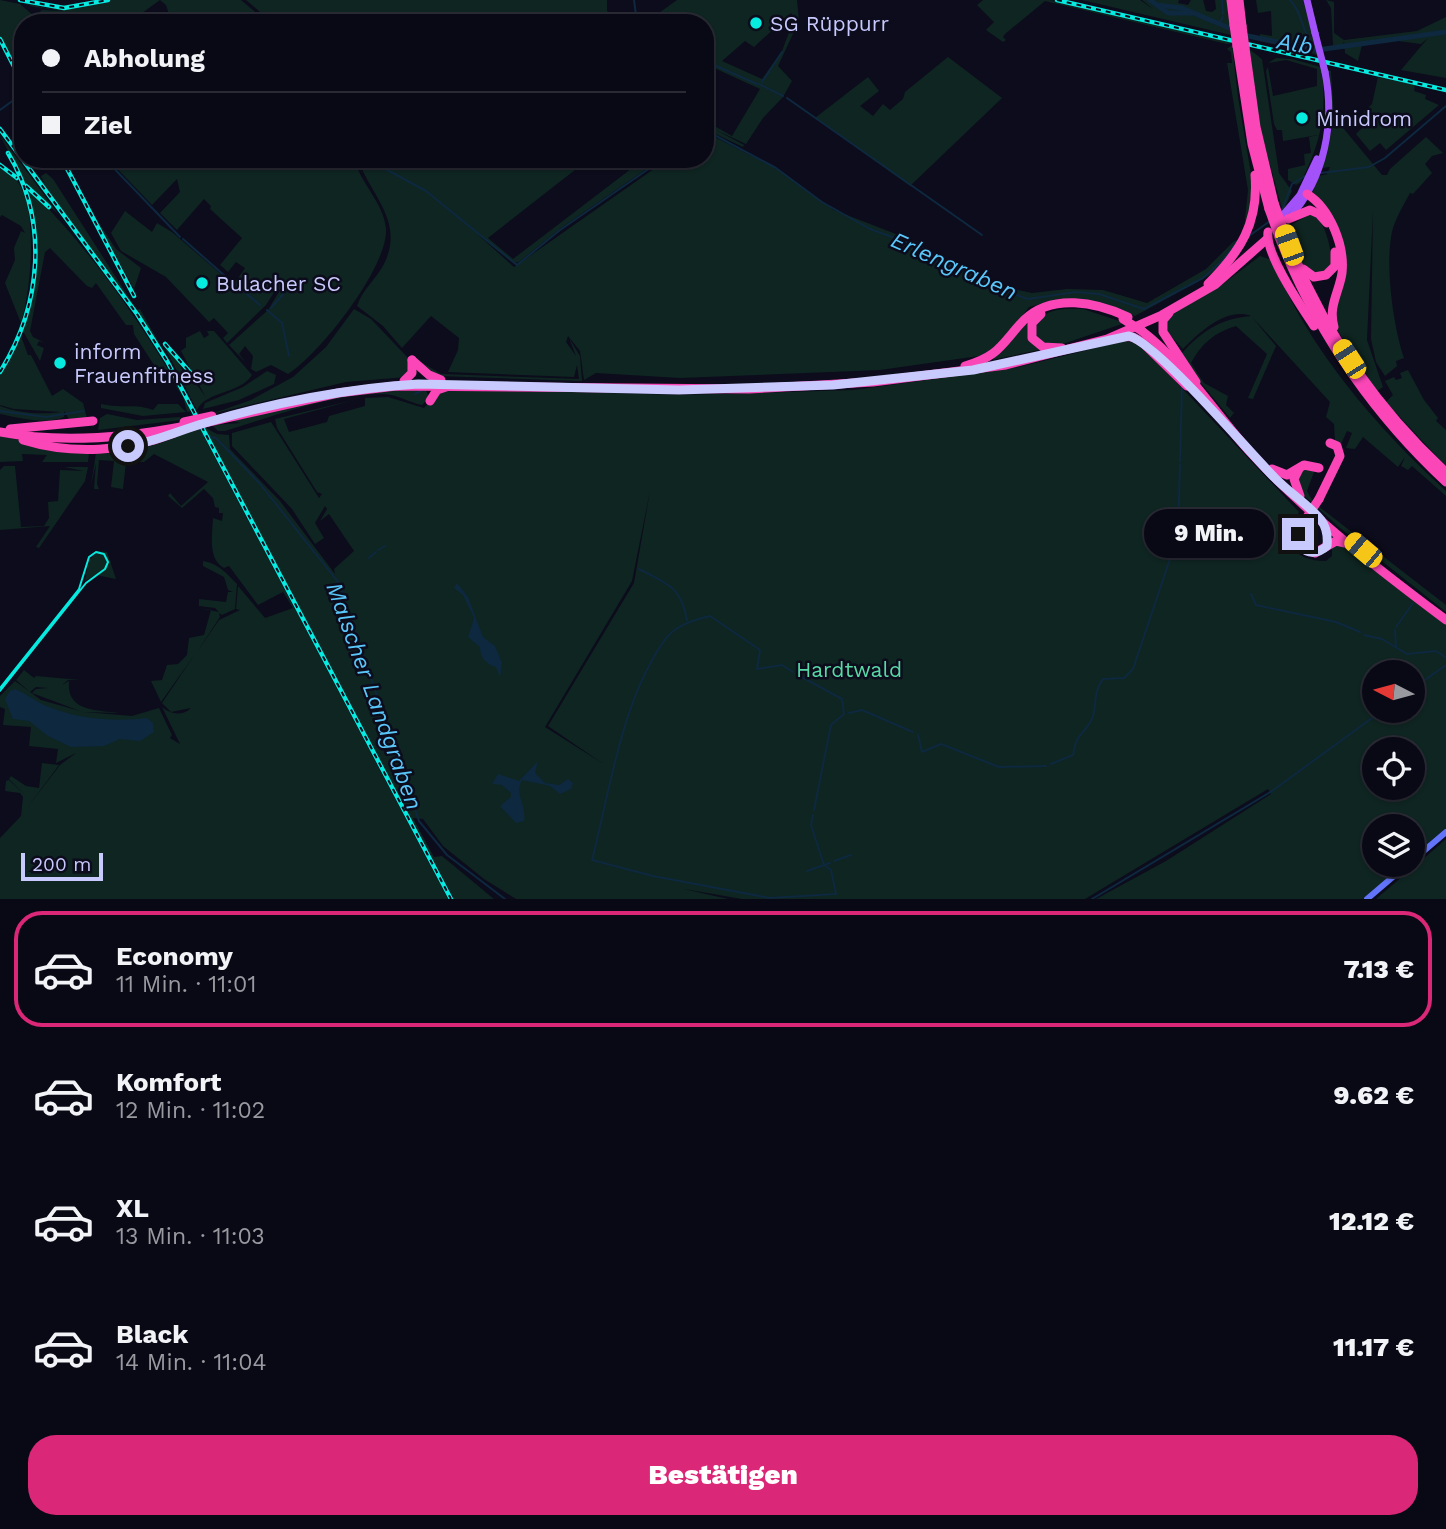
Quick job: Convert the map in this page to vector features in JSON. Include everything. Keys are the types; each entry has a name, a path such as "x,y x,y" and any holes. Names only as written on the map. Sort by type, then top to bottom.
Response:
{"highway":[{"path":"1208,284 1242,246 1250,228 1256,193 1241,47 1231,0"},
{"path":"1238,26 1239,0"},
{"path":"1241,47 1272,206"},
{"path":"1253,146 1282,234 1313,313 1341,359 1381,414 1446,482"},
{"path":"1292,252 1310,275 1322,277 1329,273 1336,257 1327,223 1320,210 1303,195"},
{"path":"1303,195 1326,212 1341,258 1342,275 1331,310 1338,342"},
{"path":"1288,219 1310,210 1320,214 1327,223"},
{"path":"1282,234 1338,342 1385,407 1446,472"},
{"path":"1107,339 1207,291 1247,258 1267,235"},
{"path":"1267,235 1277,261 1310,320 1332,353 1341,359"},
{"path":"210,420 341,387 404,380 763,384 872,378 965,366 1062,348 1147,317 1208,284 1267,235"},
{"path":"1247,258 1265,253 1277,261"},
{"path":"965,366 996,354 1026,318 1048,306 1086,304 1126,318 1144,330 1196,382 1272,469 1363,550 1442,614 1446,621"},
{"path":"1062,348 1043,347 1032,338 1032,323 1045,311 1082,307 1126,318"},
{"path":"1172,310 1163,320 1163,332 1196,382"},
{"path":"1144,330 1276,480 1353,547 1442,614"},
{"path":"5,430 100,436 186,425 338,393 418,384 679,390 846,384 995,367 1129,336 1142,342 1216,413"},
{"path":"404,380 412,373 412,360 429,375 441,380"},
{"path":"418,384 428,391 430,401 437,390 451,385"},
{"path":"5,430 93,421"},
{"path":"5,430 40,445 93,449 145,443 186,425"},
{"path":"1330,443 1337,446 1340,456 1298,534 1301,548 1315,553 1338,541 1353,547"},
{"path":"1272,469 1287,475 1307,464 1319,468"},
{"path":"1300,467 1294,479 1300,495"},
{"path":"1322,521 1328,534 1327,546"}],"main road":[{"path":"1267,235 1288,219 1325,149 1329,111 1325,72 1307,0"},
{"path":"1267,235 1303,195"},
{"path":"1425,850 1446,832"},
{"path":"1367,899 1393,877"}],"green space":[{"path":"0,0 20,4 32,14 14,14 14,61 0,36"},
{"path":"13,0 45,8 69,9 111,0 160,0 141,14 37,14 42,10 65,11 35,7"},
{"path":"160,0 241,0 257,14 169,14 166,5"},
{"path":"246,0 607,0 607,11 612,14 262,14"},
{"path":"677,0 797,0 799,21 778,66 792,81 783,97 763,118 746,144 716,130 744,145 743,147 714,133 714,126 732,136 760,89 714,68 714,14 658,14","holes":["791,13 794,19 782,51 762,79 722,61 745,41 754,47"]},
{"path":"983,0 1050,0 1234,43 1227,44 1045,1 1005,34 1003,37 1006,40 1003,42 986,30 994,22 977,5"},
{"path":"1082,0 1140,0 1153,9 1142,0 1179,0 1178,3 1188,5 1191,0 1203,0 1206,11 1212,12 1216,9 1215,0 1227,0 1231,35"},
{"path":"1256,0 1303,0 1318,55 1259,41 1260,34 1272,36 1271,11 1258,13"},
{"path":"1326,0 1334,2 1334,33 1344,40 1417,31 1446,17 1446,78 1401,70 1428,38 1421,44 1398,41 1362,45 1358,61 1345,53 1344,41 1343,45 1333,45 1331,8"},
{"path":"1232,45 1252,180 1252,208 1244,229 1248,190 1227,63 1232,63 1231,52 1227,49"},
{"path":"1249,49 1262,59 1279,173 1292,191 1283,212 1260,128"},
{"path":"948,57 1002,98 910,186 815,118 868,77 879,91 860,106 873,116 883,104 890,110 903,99 905,92"},
{"path":"1276,58 1292,59 1321,67 1324,98 1321,126 1308,167 1301,182 1296,185 1288,180 1288,169 1305,165 1304,154 1311,153 1309,137 1318,135 1283,141 1282,130 1277,130 1274,124 1266,71 1268,67 1273,96 1317,86 1317,69 1286,60 1268,63"},
{"path":"1327,70 1331,71 1334,117 1382,175 1387,175 1390,169 1426,137 1443,153 1432,156 1425,164 1432,173 1413,194 1410,193 1393,228 1389,257 1391,293 1396,329 1404,358 1396,361 1397,366 1385,376 1376,362 1371,339 1373,211 1367,340 1383,387 1377,391 1336,328 1333,314 1342,251 1312,194 1319,176 1327,174 1330,167 1322,168 1329,140"},
{"path":"1378,77 1415,85 1414,91 1426,95 1425,99 1439,105 1386,150 1380,143 1370,151 1356,134 1364,126 1357,119 1372,104"},
{"path":"0,135 14,154 14,162"},
{"path":"714,137 775,168 834,210 919,243 938,259 983,274 1005,287 1032,293 1067,289 1103,290 1147,303 1206,269 1233,242 1243,237 1219,270 1135,316 1105,304 1085,300 1048,302 1029,307 1001,344 986,355 880,370 680,378 596,373 584,380 580,351 568,336 566,342 576,356 569,338 580,356 582,381 438,376 418,360 441,374 579,379 577,365 574,377 448,372 458,350 459,338 431,316 402,348 383,326 357,306 384,264 391,235 384,210 362,168 577,168 488,238 513,259 632,168 648,168 561,228 519,262 513,263 475,232 514,267 655,168 714,168"},
{"path":"0,167 17,181 24,194 31,230 28,291 21,323 5,283 15,260 14,248 21,231 25,233 21,226 2,215 0,217"},
{"path":"17,168 24,168 151,340 58,214 24,182"},
{"path":"31,168 45,184 41,176 46,173 53,179 137,310 140,309 183,386 143,320"},
{"path":"117,168 357,168 381,210 386,228 384,244 365,286 350,308 302,364 288,374 271,365 256,372 251,369 253,356 245,346 239,354 247,364 229,345 268,310 280,290 275,291 266,305 227,343 223,338 228,333 214,318 209,322 166,277 121,251 111,233 125,211 152,232 157,223 172,232 229,281 236,281 245,268 236,262 228,272 220,265 242,238 210,209 211,206 204,199 177,230 160,213 180,192 177,179 152,205"},
{"path":"26,187 72,235 117,292 158,353 192,411 187,412 183,397 165,369 157,381 151,370 154,365 134,334 133,325 126,325 96,283 92,288 87,286 50,248 45,252 30,331 33,337 45,343 39,341 37,345 44,348 40,361 23,331 33,295 37,259 35,223"},
{"path":"89,208 116,249 141,268 134,289"},
{"path":"1310,214 1323,227 1332,262 1327,270 1312,274 1303,266 1288,227"},
{"path":"1260,256 1272,260 1305,324 1346,384 1394,440 1446,491 1446,496 1412,466 1408,470 1401,466 1405,457 1398,467 1363,437 1355,449 1346,448 1352,433 1347,431 1341,444 1335,441 1334,424 1326,417 1330,402 1252,317 1276,346 1253,399 1248,398 1267,354 1236,326 1209,340 1191,363 1204,383 1228,396 1226,405 1234,413 1230,418 1196,377 1181,354 1213,327 1251,316 1242,314 1223,318 1205,329 1183,349 1168,333 1167,317 1223,284"},
{"path":"354,309 371,319 411,361 407,377 346,382 211,414 251,400 293,377 326,347"},
{"path":"1083,309 1125,323 1054,347 1047,347 1034,336 1039,320 1044,315 1057,310"},
{"path":"1033,318 1029,333 1033,343 1043,349 992,360 1024,326"},
{"path":"200,331 204,338 209,335 207,331 214,331 252,375 240,386 208,399 197,410 163,344 175,356 188,381 192,379 179,360 205,396 181,351 186,347 186,338"},
{"path":"21,336 28,355 31,355 52,396 63,389 83,403 87,418 69,419 64,411 64,417 49,420 0,414 0,406 30,413 61,412 14,409 0,405 0,375"},
{"name":"Hardtwald","path":"1124,341 1136,343 1147,351 1299,512 1292,522 1288,544 1292,548 1305,557 1326,561 1332,556 1332,546 1339,543 1446,624 1446,828 1425,846 1425,814 1362,814 1362,877 1389,877 1363,899 1096,899 1166,861 1271,794 1268,789 1085,899 742,899 684,889 728,899 516,899 484,879 443,846 423,819 413,818 434,857 442,856 494,899 454,899 204,427 217,434 229,435 230,449 280,501 335,574 334,569 354,551 329,514 320,521 327,509 325,506 315,523 324,538 315,544 292,509 232,446 232,433 271,422 319,498 322,494 317,492 277,428 275,419 358,399 284,419 289,432 327,422 329,416 365,406 365,398 388,397 424,408 442,388 679,395 854,390 1019,367","holes":["650,491 634,583 548,726 602,763 545,727 632,581"]},
{"path":"1408,370 1424,400 1438,418 1436,421 1446,430 1446,466 1386,402 1393,395 1385,381 1394,377 1396,380 1402,378 1400,373"},
{"path":"267,371 276,375 274,384 239,400 203,409 205,403 243,387"},
{"path":"387,389 426,390 429,398 422,405 385,394 366,394 304,406 225,431 218,431 212,425 241,423 232,421 325,398"},
{"path":"101,404 153,410 158,404 178,404 186,412 143,416 101,408"},
{"path":"107,414 137,420 180,417 181,420 98,430 100,418"},
{"path":"200,428 448,899 0,899 0,838 21,816 23,797 20,793 5,791 6,781 9,780 25,795 9,779 11,776 26,786 39,788 42,763 59,765 27,808 60,765 76,753 56,763 58,749 29,746 31,727 3,725 5,709 0,707 0,696 15,681 30,692 16,680 24,670 34,678 80,680 68,680 62,685 69,681 72,699 78,704 93,710 120,713 84,712 132,716 159,708 172,735 170,738 180,744 162,707 169,712 177,714 191,708 171,712 162,703 195,654 161,702 151,681 162,680 167,665 178,664 187,655 189,638 204,635 211,610 219,612 215,608 199,606 199,599 226,602 228,592 233,592 228,590 224,577 203,566 203,561 218,567 237,584 235,609 222,615 219,613 220,617 197,652 219,620 240,610 236,609 238,586 265,618 293,608 283,592 258,605 229,566 224,568 215,559 212,547 213,518 222,521 223,513 219,513 213,498 204,489 182,508 168,496 170,493 181,506 208,482 154,454 144,462 126,462 123,489 111,487 114,461 99,460 99,489 94,489 96,463 91,485 96,453","holes":["36,687 48,688 36,689 32,693 80,711 41,700 30,692"]},
{"path":"0,436 89,453 88,462 42,462 47,455 22,454 23,461 0,462"},
{"path":"4,466 15,466 21,527 44,526 49,518 48,502 58,501 60,470 84,471 64,467 88,467 85,481 39,548 36,547 50,526 0,530 0,470"},
{"path":"1312,467 1314,472 1307,491 1313,502 1446,605 1446,612 1339,527 1300,492 1295,477 1299,471"},
{"path":"98,551 107,552 116,579 96,575 85,581 89,560"},
{"path":"1446,839 1446,899 1376,899 1402,877 1425,877 1425,857"}],"water":[{"path":"457,583 468,597 483,637 495,646 502,663 500,677 496,667 484,660 480,647 468,637 474,618 463,595 454,588"},
{"path":"15,689 44,705 69,714 121,720 147,718 153,723 154,732 140,741 120,739 104,746 71,747 48,736 29,721 13,719 5,699 10,691"},
{"path":"538,761 535,773 545,783 559,785 568,779 573,783 571,789 560,794 550,786 522,780 519,790 524,821 516,823 500,806 511,797 511,793 502,785 492,784 498,774 519,781"}],"waterway":[{"path":"634,0 636,14"},
{"name":"Alb","path":"1150,0 1157,5 1182,8 1248,36 1317,50 1446,32"},
{"path":"1222,0 1223,14"},
{"path":"1290,0 1311,42"},
{"path":"1157,5 1168,13 1193,13"},
{"name":"Alb","path":"1219,24 1223,17"},
{"path":"762,82 782,52"},
{"path":"714,65 757,84"},
{"path":"759,84 783,96"},
{"path":"787,98 982,235"},
{"path":"0,110 14,100"},
{"name":"Erlengraben","path":"1321,173 1369,167 1385,158 1446,106"},
{"name":"Erlengraben","path":"714,135 776,168 822,202 870,229 923,248 935,261 970,272 997,288 1028,299 1076,292 1099,294 1144,309 1203,278 1223,260 1238,241"},
{"path":"114,168 180,237"},
{"path":"384,168 426,191 517,265 560,230 650,168"},
{"name":"Erlengraben","path":"1282,210 1292,184 1305,176"},
{"name":"Erlengraben","path":"1249,236 1270,221"},
{"path":"183,239 225,276"},
{"path":"229,279 260,305"},
{"path":"271,308 286,291"},
{"path":"267,310 282,323 289,356"},
{"path":"1180,461 1182,387"},
{"path":"415,394 421,391"},
{"name":"Malscher Landgraben","path":"0,411 46,417 84,411"},
{"name":"Malscher Landgraben","path":"202,435 216,438 260,484 339,583 419,821 447,855 505,899"},
{"path":"1178,534 1180,464"},
{"path":"1051,764 1073,755 1078,739 1093,716 1097,689 1103,679 1124,678 1133,669 1177,538"},
{"path":"378,550 385,546"},
{"path":"369,558 376,552"},
{"path":"639,569 677,593 687,620"},
{"path":"1251,594 1256,605 1336,622 1360,632"},
{"path":"1396,627 1413,603"},
{"path":"793,672 782,665 757,669 760,650 710,616 684,624 673,631 650,664 628,718 592,860 653,876 770,898 836,894 831,870 824,865 811,825 813,815"},
{"path":"1395,630 1396,647"},
{"path":"1364,635 1382,639 1407,654 1436,651 1445,657"},
{"name":"Malscher Landgraben","path":"1425,680 1446,665"},
{"path":"798,675 842,699 844,714 831,725 814,810"},
{"path":"849,713 862,710 913,732"},
{"name":"Malscher Landgraben","path":"1092,899 1272,791 1365,723"},
{"path":"918,735 922,752 941,744 999,767 1046,766"},
{"path":"834,861 851,855"},
{"path":"807,871 830,863"}],"tram line":[{"path":"0,688 79,589 89,557 96,552 104,554 108,562 105,569 86,583 0,691"}],"railway":[{"path":"20,0 64,8 108,0"},
{"path":"1057,0 1446,90"},
{"path":"0,39 14,66"},
{"path":"0,129 14,148"},
{"path":"8,153 14,165"},
{"path":"0,165 17,178"},
{"path":"0,372 25,319 35,263 35,235 30,206 16,168"},
{"path":"29,168 137,314 167,361 451,899"},
{"path":"67,168 134,296"},
{"path":"26,186 49,207"},
{"path":"165,344 196,379"}],"place":[{"name":"SG Rüppurr","path":"756,23"},
{"name":"Minidrom","path":"1302,118"},
{"name":"Bulacher SC","path":"202,283"},
{"name":"inform Frauenfitness","path":"60,363"}],"route":[{"path":"128,446 204,423 338,393 379,387 418,384 679,390 873,383 973,370 1038,358 1107,339 1129,336 1150,349 1216,413 1276,480 1322,521 1328,534 1327,546 1319,552 1308,552 1299,545 1298,534"}]}
